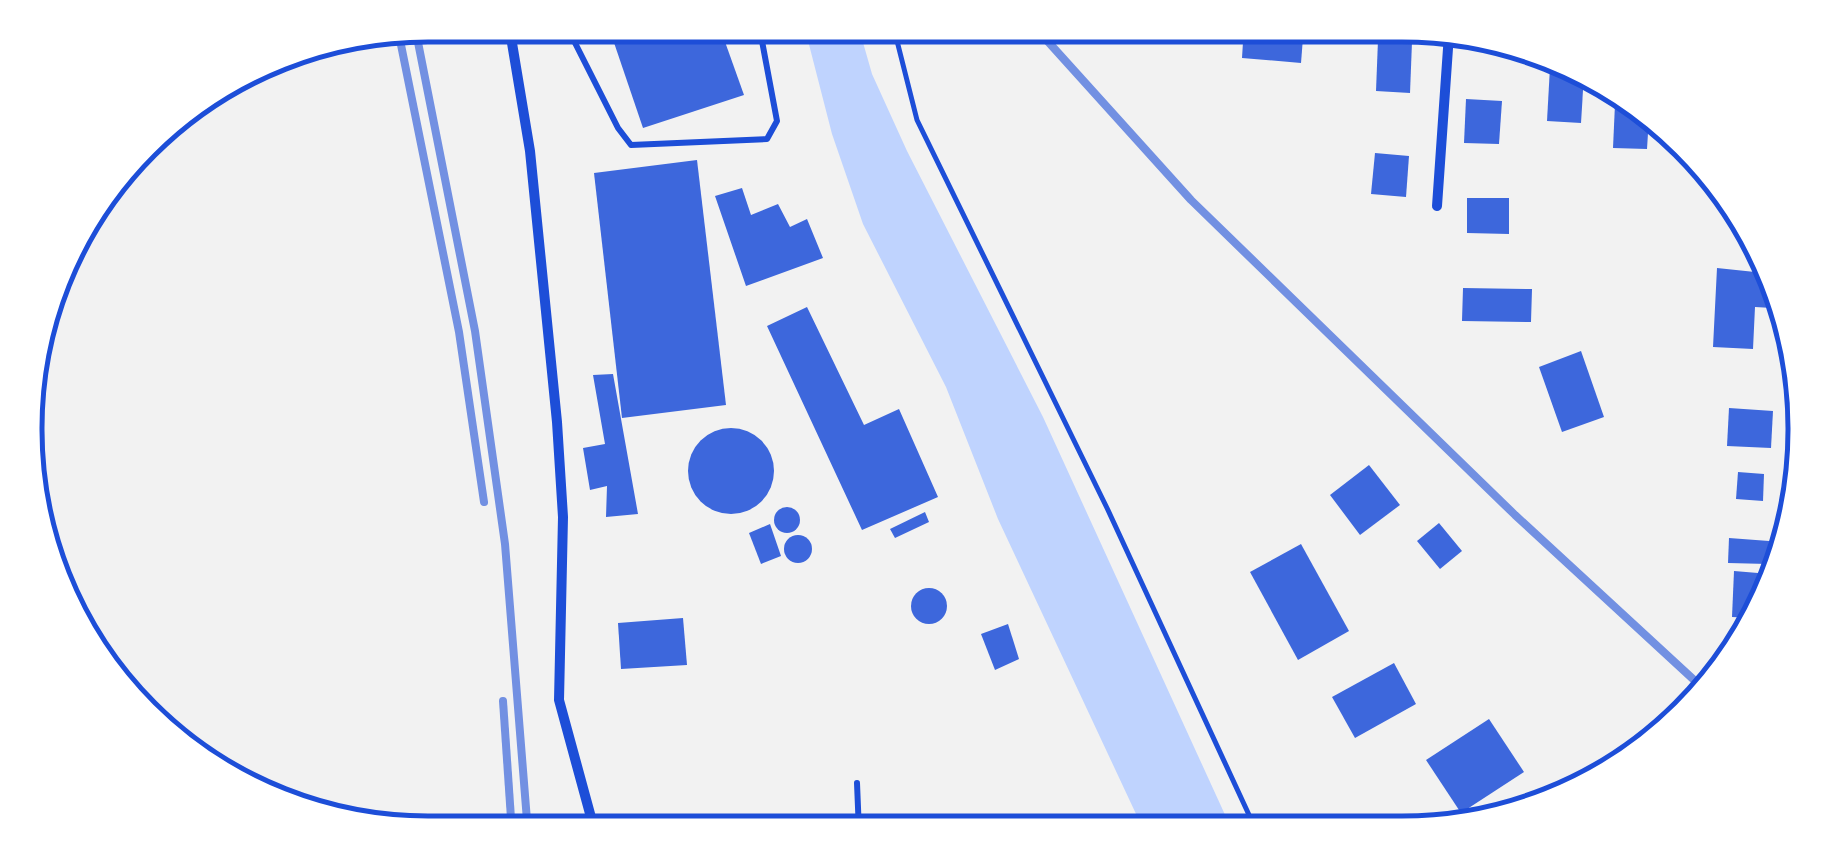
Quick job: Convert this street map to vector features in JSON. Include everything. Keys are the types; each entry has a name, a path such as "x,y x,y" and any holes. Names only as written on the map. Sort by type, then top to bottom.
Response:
{"street":[{"path":"512,42 530,151 558,422 563,517 559,700 593,816"},
{"path":"1437,206 1447,46"}],"lane":[{"path":"575,42 618,128 631,144 666,145 767,140 777,121 762,42"},
{"path":"857,783 858,816"}],"path":[{"path":"897,42 916,120 1107,508 1250,816"}],"water":[{"path":"808,42 863,42 872,74 907,151 1043,417 1226,816 1137,816 998,519 946,387 863,224 832,134"}],"building":[{"path":"614,42 725,42 744,95 643,128"},
{"path":"1243,42 1303,42 1301,63 1242,58"},
{"path":"1378,42 1412,42 1410,93 1376,91"},
{"path":"1550,72 1583,88 1581,123 1547,121"},
{"path":"1466,99 1502,101 1499,144 1464,143"},
{"path":"1615,107 1648,132 1647,149 1613,148"},
{"path":"1375,153 1409,156 1406,197 1371,194"},
{"path":"697,160 726,405 622,418 594,173"},
{"path":"742,188 751,215 778,204 790,227 807,219 823,258 746,286 715,196"},
{"path":"1467,198 1509,198 1509,234 1467,233"},
{"path":"1717,268 1754,272 1768,308 1755,307 1753,349 1713,347"},
{"path":"1463,288 1532,289 1531,322 1462,321"},
{"path":"807,307 864,425 899,409 938,497 862,530 767,326"},
{"path":"1581,351 1604,417 1562,432 1539,367"},
{"path":"613,374 638,514 606,517 607,486 590,490 583,448 605,444 593,375"},
{"path":"1729,408 1773,411 1771,448 1727,446"},
{"path":"731,428 761,441 774,471 761,501 731,514 701,501 688,471 701,441"},
{"path":"1369,465 1400,505 1360,535 1330,495"},
{"path":"1738,472 1764,474 1763,501 1736,499"},
{"path":"787,507 796,511 800,520 796,529 787,533 778,529 774,520 778,511"},
{"path":"925,512 929,522 895,538 890,529"},
{"path":"1439,523 1462,551 1440,569 1417,541"},
{"path":"770,524 781,556 761,564 749,533"},
{"path":"798,535 808,539 812,549 808,559 798,563 788,559 784,549 788,539"},
{"path":"1729,538 1769,541 1763,564 1728,563"},
{"path":"1301,544 1349,631 1298,660 1250,572"},
{"path":"1734,571 1758,573 1739,617 1732,617"},
{"path":"929,588 942,593 947,606 942,619 929,624 916,619 911,606 916,593"},
{"path":"683,618 687,665 621,669 618,623"},
{"path":"1008,624 1019,659 995,670 981,634"},
{"path":"1394,663 1416,704 1355,738 1332,697"},
{"path":"1489,719 1524,772 1459,811 1426,760"}],"railway":[{"path":"418,42 475,331 505,544 527,816"},
{"path":"1048,42 1191,200 1515,515 1695,681"},
{"path":"401,43 459,332 484,502"},
{"path":"503,701 511,816"}]}
